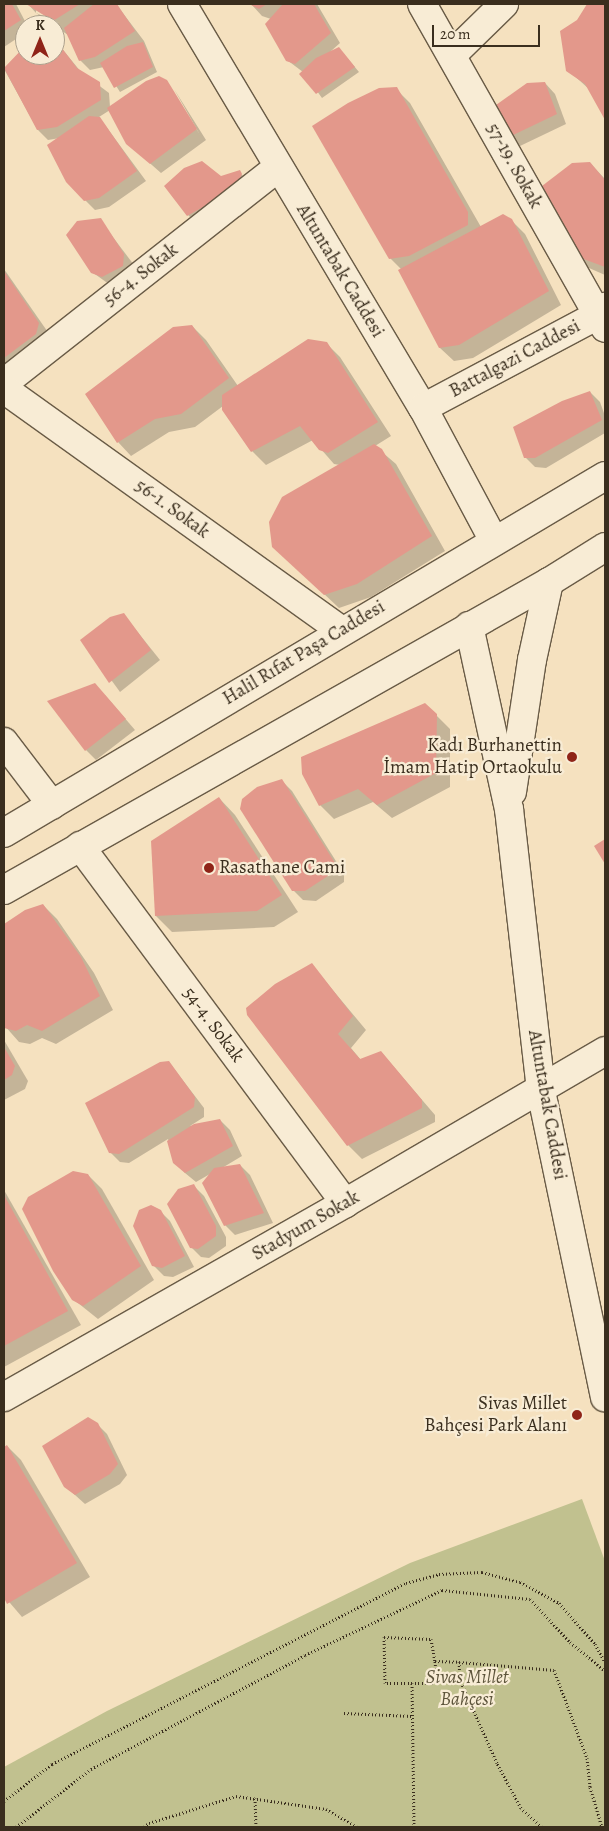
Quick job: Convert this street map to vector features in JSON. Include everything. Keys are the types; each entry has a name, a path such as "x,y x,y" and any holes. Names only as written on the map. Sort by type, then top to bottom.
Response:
{"street":[{"name":"Altuntabak Caddesi","path":"182,4 422,408 494,541"},
{"name":"57-19. Sokak","path":"422,4 603,317"},
{"path":"452,55 504,4"},
{"name":"56-4. Sokak","path":"4,383 278,167"},
{"name":"Battalgazi Caddesi","path":"422,408 603,317"},
{"name":"56-1. Sokak","path":"4,389 341,630"},
{"name":"Halil Rıfat Paşa Caddesi","path":"4,833 341,630 605,476"},
{"path":"4,890 549,582 605,547"},
{"name":"Altuntabak Caddesi","path":"509,809 532,660 549,582"},
{"name":"Altuntabak Caddesi","path":"469,626 509,809 541,1091 605,1397"},
{"path":"4,742 52,805"},
{"name":"54-4. Sokak","path":"80,846 345,1203"},
{"name":"Stadyum Sokak","path":"4,1397 541,1091 605,1051"}],"path":[{"path":"4,1801 52,1764 406,1583 439,1574 482,1572 520,1582 559,1603 595,1644 605,1662"},
{"path":"16,1827 91,1768 305,1655 442,1590 530,1599 570,1642 605,1671"},
{"path":"384,1637 431,1639 434,1661 437,1683 385,1683 384,1637"},
{"path":"434,1661 554,1670 587,1758 590,1787 602,1827"},
{"path":"459,1662 460,1680 497,1763 521,1808 542,1827"},
{"path":"412,1683 414,1827"},
{"path":"344,1713 412,1716"},
{"path":"144,1827 150,1823 236,1796 326,1809 357,1827"},
{"path":"255,1798 256,1827"}],"green space":[{"name":"Sivas Millet Bahçesi","path":"582,1499 605,1561 605,1827 4,1827 4,1767 107,1711 410,1563"}],"building":[{"path":"4,4 12,4 18,15 15,15 15,24 4,31"},
{"path":"26,4 80,4 63,15 43,15"},
{"path":"94,4 117,4 135,31 95,57 79,61 65,27"},
{"path":"249,4 267,4 259,9"},
{"path":"283,4 314,4 331,33 295,64 286,61 265,24"},
{"path":"587,4 605,4 605,120 585,84 566,71 560,31 577,20"},
{"path":"143,42 153,67 114,88 100,63 127,46"},
{"path":"339,47 355,67 316,94 299,74 316,58"},
{"path":"65,52 77,68 100,82 101,100 57,127 37,130 4,68 15,56 15,65 65,65"},
{"path":"159,76 167,80 197,129 150,164 126,144 107,108 146,81"},
{"path":"545,82 557,114 509,137 496,105 527,83"},
{"path":"397,87 468,212 468,225 409,256 389,259 312,126 348,103 379,88"},
{"path":"89,116 100,117 137,171 99,198 84,201 66,182 47,145"},
{"path":"202,161 221,176 240,170 242,174 235,189 187,216 164,186 184,168"},
{"path":"590,162 605,180 605,267 573,255 542,186 572,163"},
{"path":"503,214 512,219 549,291 459,345 439,348 398,270"},
{"path":"101,218 124,254 123,266 102,277 91,273 66,235 77,221"},
{"path":"4,271 39,323 36,334 4,358"},
{"path":"192,325 229,378 181,414 155,419 117,443 85,394 173,327"},
{"path":"308,339 327,342 378,422 328,453 319,450 300,426 251,452 222,410 222,395"},
{"path":"590,391 602,420 535,458 524,458 513,427 562,401"},
{"path":"374,444 382,449 432,536 357,584 324,595 272,547 269,522 282,497"},
{"path":"124,613 151,650 109,683 80,640 110,617"},
{"path":"95,683 126,719 85,751 47,701"},
{"path":"425,703 437,714 436,773 377,805 358,789 319,806 302,774 301,757"},
{"path":"282,779 335,863 334,872 305,891 292,891 240,809 242,799 257,787"},
{"name":"Rasathane Cami","path":"219,797 282,895 257,911 155,916 151,841"},
{"path":"605,839 605,864 594,846"},
{"path":"43,904 81,957 100,996 42,1031 27,1025 16,1031 4,1028 4,924 25,910"},
{"path":"312,963 353,1016 338,1034 360,1059 381,1051 422,1100 422,1108 347,1146 247,1015 246,1008 275,984"},
{"path":"4,1047 15,1066 12,1075 4,1080"},
{"path":"169,1061 195,1097 194,1107 119,1154 109,1153 85,1103 160,1062"},
{"path":"220,1119 233,1146 185,1173 173,1163 167,1141 194,1124"},
{"path":"240,1164 264,1213 224,1226 202,1183 214,1168"},
{"path":"73,1171 88,1174 141,1266 83,1306 72,1300 53,1271 22,1209 28,1197"},
{"path":"194,1184 216,1226 216,1236 198,1249 190,1248 167,1204 178,1189"},
{"path":"4,1195 68,1311 4,1346"},
{"path":"151,1205 161,1210 185,1256 162,1268 152,1266 133,1226 139,1210"},
{"path":"88,1417 98,1423 118,1464 110,1474 75,1495 64,1487 42,1446"},
{"path":"7,1445 77,1563 7,1604 4,1598 4,1447"}],"place":[{"name":"Kadı Burhanettin İmam Hatip Ortaokulu","path":"572,757"},
{"name":"Rasathane Cami","path":"209,868"},
{"name":"Sivas Millet Bahçesi Park Alanı","path":"577,1415"}]}
